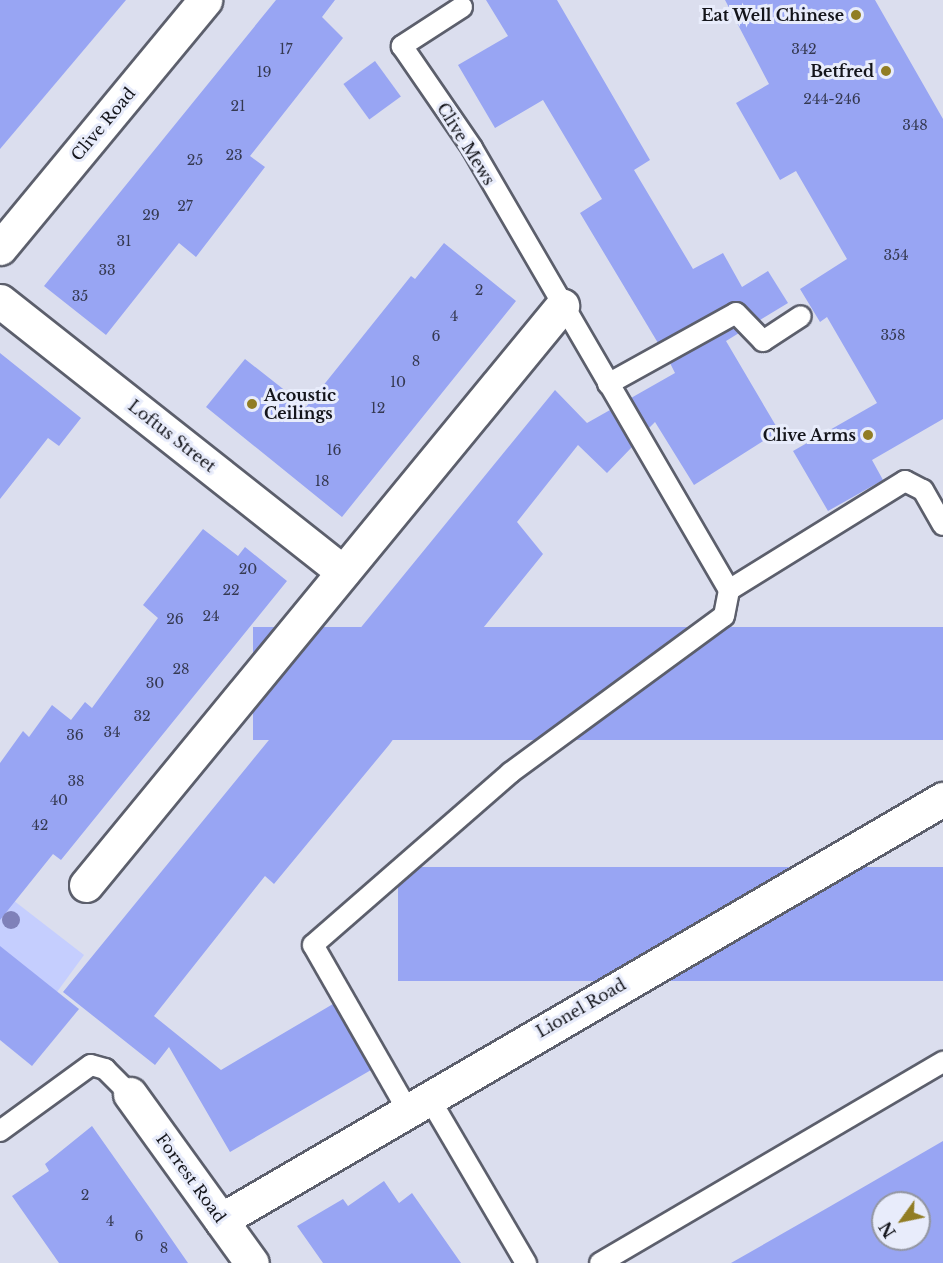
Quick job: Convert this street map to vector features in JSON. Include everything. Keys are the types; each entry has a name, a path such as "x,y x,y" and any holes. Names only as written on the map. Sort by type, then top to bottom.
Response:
{"street":[{"name":"Clive Road","path":"0,248 206,0"},
{"name":"Loftus Street","path":"0,301 343,572"},
{"path":"86,885 562,306"},
{"name":"Lionel Road","path":"221,1220 943,798"},
{"name":"Forrest Road","path":"130,1094 252,1263"}],"lane":[{"name":"Clive Mews","path":"462,7 402,46 472,148 562,306"},
{"path":"526,1263 313,945 510,773 724,615 729,590 562,306"},
{"path":"608,384 736,313 763,341 801,316"},
{"path":"729,590 905,481 923,490 943,525"},
{"path":"600,1263 943,1062"},
{"path":"0,1131 90,1065 105,1069 130,1094"}],"shaded area":[{"path":"0,890 84,955 57,992 0,955"}],"building":[{"path":"0,0 126,0 0,149"},
{"path":"276,0 335,0 322,17 343,38 250,156 265,167 196,257 179,243 106,335 44,286"},
{"path":"486,0 557,0 650,160 634,170 693,269 723,253 742,287 768,271 788,303 760,320 741,302 731,302 658,343 580,213 602,199 543,100 495,128 458,65 508,36"},
{"path":"725,0 875,0 943,119 943,419 872,460 883,480 828,511 793,451 877,403 827,317 820,322 800,289 847,259 796,171 780,180 736,103 769,84"},
{"path":"375,61 401,97 369,120 343,84"},
{"path":"444,243 516,301 342,517 206,407 245,359 306,407 411,276 415,279"},
{"path":"734,328 739,333 726,341 779,431 694,485 655,422 649,428 631,398 675,373 670,363"},
{"path":"0,353 81,418 59,446 48,438 0,499"},
{"path":"555,390 587,423 610,410 632,447 607,473 578,445 517,522 543,554 458,659 447,650 391,716 403,726 389,745 274,884 265,876 154,1016 221,1070 333,1004 371,1070 230,1152 169,1047 155,1065 63,992"},
{"path":"203,529 238,556 245,547 287,581 61,860 53,854 0,920 0,763 23,731 29,737 52,705 71,720 85,702 92,708 158,618 143,605"},
{"path":"253,627 943,627 943,740 253,740"},
{"path":"398,867 943,867 943,981 398,981"},
{"path":"0,946 79,1009 32,1066 0,1040"},
{"path":"92,1126 188,1263 59,1263 12,1196 49,1171 45,1164"},
{"path":"943,1141 943,1263 731,1263"},
{"path":"384,1181 399,1203 412,1193 461,1263 323,1263 297,1226 343,1199 348,1206"}],"place":[{"name":"Eat Well Chinese","path":"856,15"},
{"name":"Betfred","path":"886,71"},
{"name":"Acoustic Ceilings","path":"252,404"},
{"name":"Clive Arms","path":"868,435"}]}
